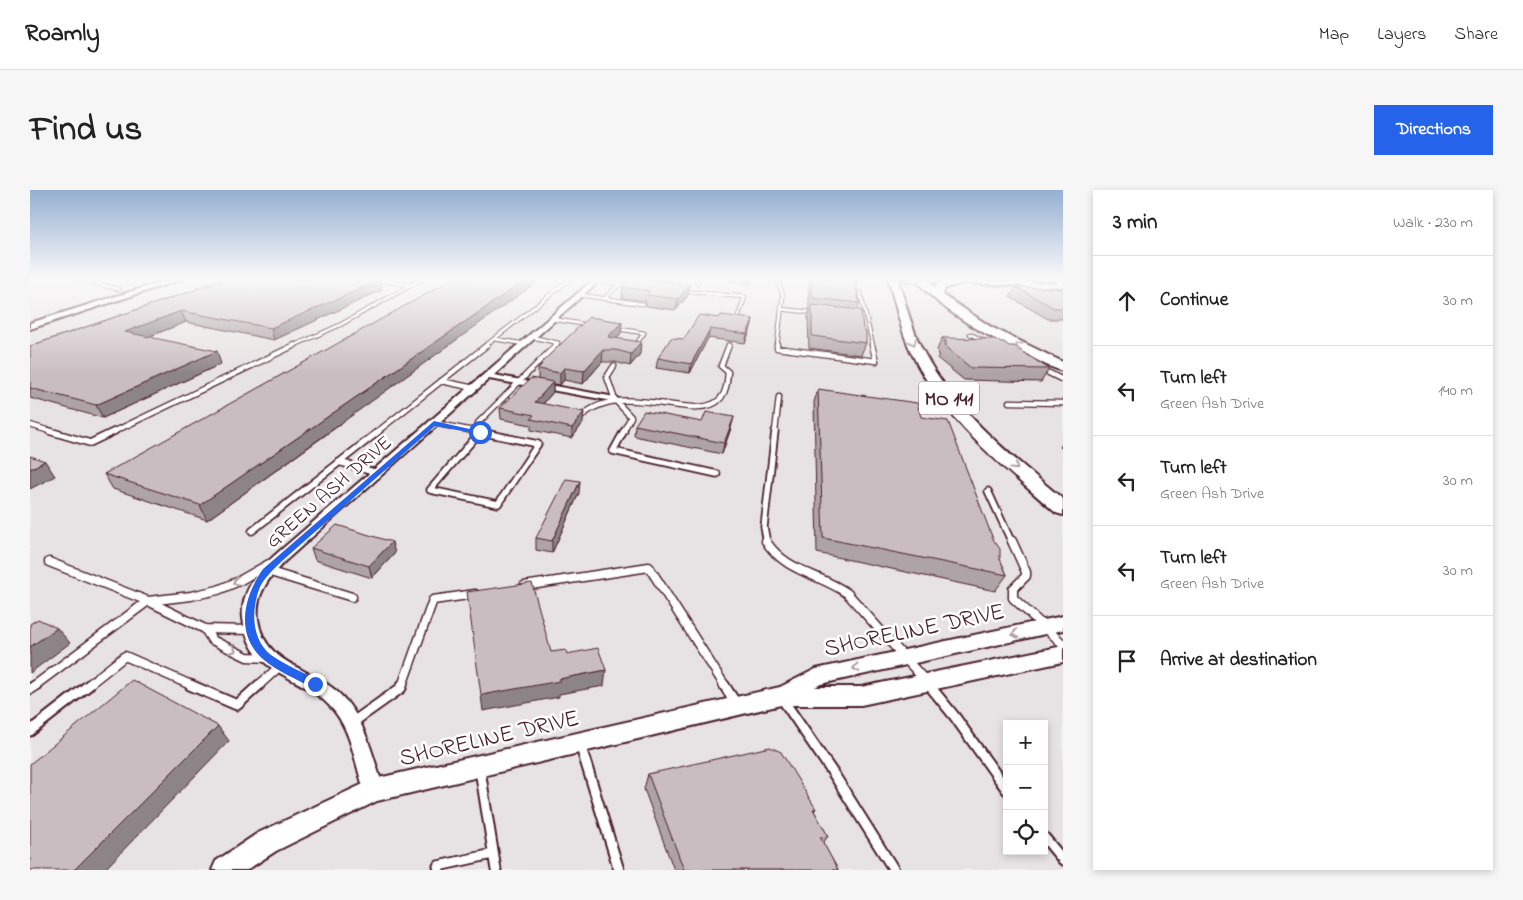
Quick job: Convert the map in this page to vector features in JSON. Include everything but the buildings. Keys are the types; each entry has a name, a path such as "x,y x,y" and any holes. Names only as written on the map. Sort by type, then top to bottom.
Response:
{"highway":[{"name":"MO 141","path":"903,311 912,340 937,383 989,442 1063,510"},
{"path":"961,311 994,332 1063,367"}],"street":[{"path":"30,326 78,311"},
{"name":"GREEN ASH DRIVE","path":"374,790 352,723 333,698 315,684 268,658 257,646 250,630 250,605 256,586 266,571 279,559 562,311"},
{"path":"487,376 615,400"},
{"name":"SHORELINE DRIVE","path":"225,870 267,842 374,790 739,707 781,696 816,677 1063,623"},
{"name":"SHORELINE DRIVE","path":"781,696 861,696 1063,654"}],"lane":[{"path":"30,425 90,443 248,366 340,325 366,311"},
{"path":"252,531 530,311"},
{"path":"737,319 740,311"},
{"path":"781,311 777,348 876,361 864,311"},
{"path":"794,311 819,314"},
{"path":"857,318 866,319"},
{"path":"552,319 597,326"},
{"path":"607,327 644,333 634,346"},
{"path":"970,334 988,343"},
{"path":"478,423 558,343 495,339"},
{"path":"582,417 593,406 615,400 640,399 700,407 720,401 728,381 728,372 721,366 729,345"},
{"path":"614,366 607,377 615,400 631,417 613,450 717,474"},
{"path":"1034,366 1063,380"},
{"path":"441,381 474,388"},
{"path":"779,397 764,527 764,537 767,545 781,560 820,577 846,593 927,683 962,726 1003,784"},
{"path":"1009,402 1063,403"},
{"path":"434,423 480,432 538,444 498,504 430,490 480,432"},
{"path":"339,462 378,472"},
{"path":"988,491 1026,572 1026,576 1013,589 1014,598 1063,644"},
{"path":"30,689 148,602 218,590 239,582 279,559"},
{"path":"50,562 148,602 205,629 250,630"},
{"path":"517,587 649,566 739,707"},
{"path":"266,571 352,598"},
{"path":"352,723 401,688 433,600 479,593"},
{"path":"205,629 212,640 238,653 247,657 268,658"},
{"path":"30,731 125,656 237,705 281,665"},
{"path":"781,696 835,776 894,870"},
{"path":"580,743 619,870"},
{"path":"479,766 496,870"},
{"path":"1048,841 1063,860"},
{"path":"439,870 438,866 494,854"}],"shaded area":[{"path":"30,311 1063,311 1063,870 30,870"}],"route":[{"path":"315,684 268,658 257,646 250,630 250,605 256,586 266,571 279,559 434,423 480,432"}]}
